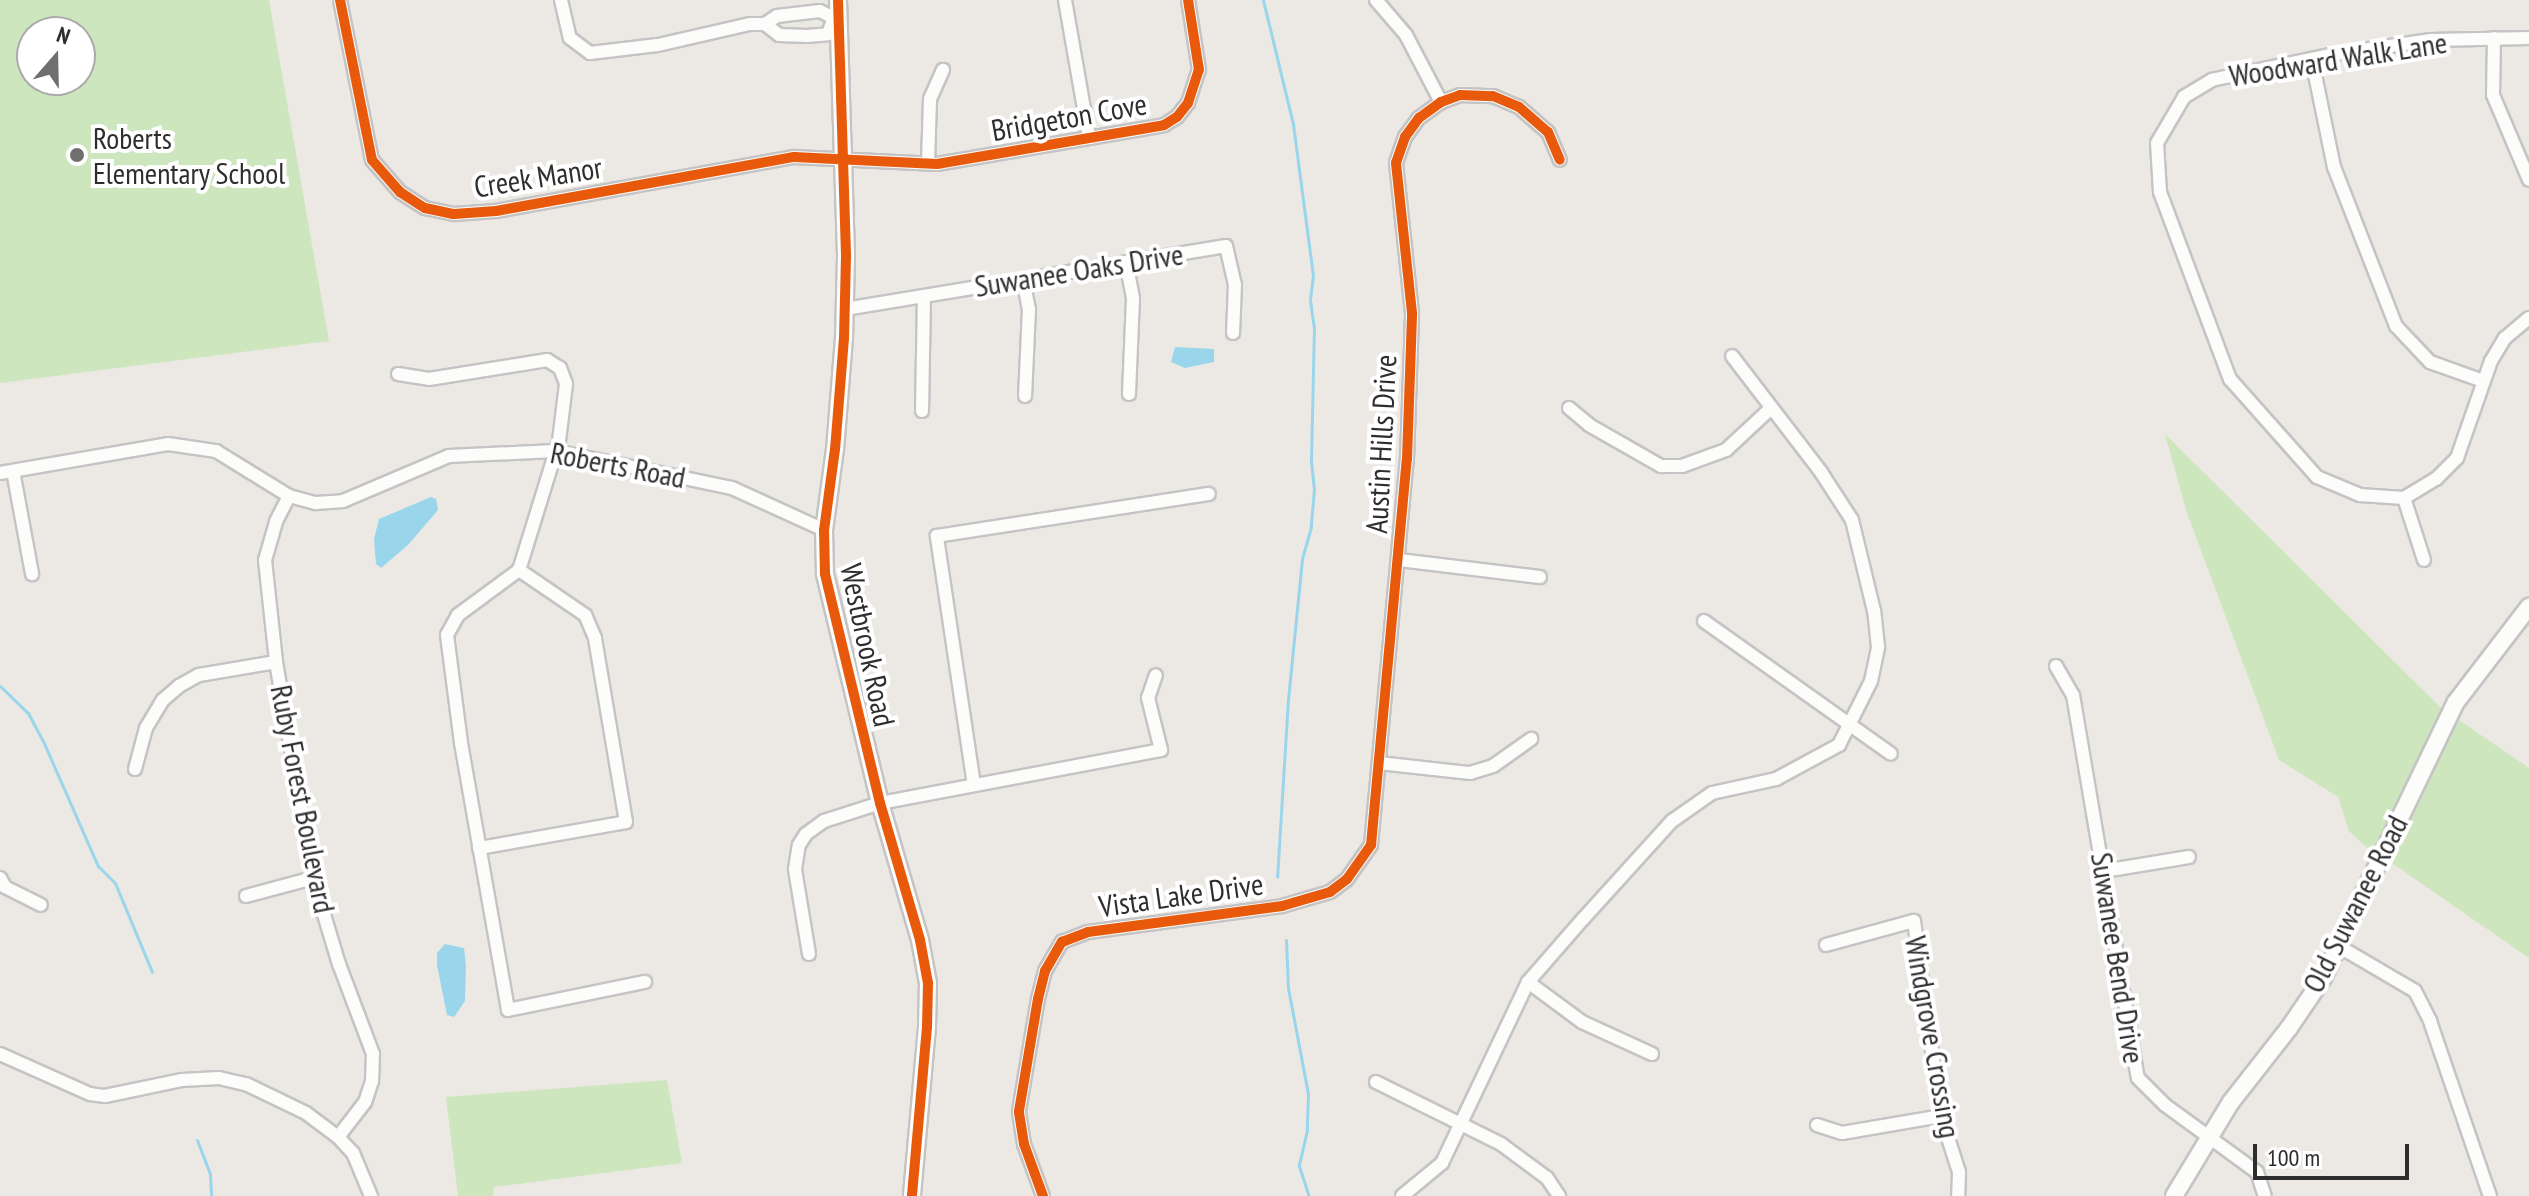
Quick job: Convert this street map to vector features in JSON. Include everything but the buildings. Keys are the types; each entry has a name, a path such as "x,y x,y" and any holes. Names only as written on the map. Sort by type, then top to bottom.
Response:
{"street":[{"name":"Creek Manor","path":"340,0 372,160 384,178 425,208 454,214 496,211 794,157 844,161"},
{"path":"561,0 570,38 590,53 658,45 750,24 765,24 777,16 820,11 837,21 828,34 807,36 779,35 765,24"},
{"name":"Westbrook Road","path":"838,0 845,309 835,449 824,530 825,574 880,803 920,940 928,983 912,1196"},
{"path":"1065,0 1089,138"},
{"name":"Bridgeton Cove","path":"844,161 928,163 1164,125 1177,117 1188,103 1199,70 1188,0"},
{"path":"1376,0 1406,35 1441,102 1460,95 1493,96 1519,107 1548,132 1560,160"},
{"path":"2494,38 2493,95 2529,180"},
{"name":"Woodward Walk Lane","path":"2404,498 2360,495 2317,477 2230,379 2160,192 2157,143 2184,97 2212,80 2431,40 2529,38"},
{"path":"2312,60 2334,167 2396,326 2430,362 2483,381"},
{"path":"928,163 930,99 943,70"},
{"name":"Austin Hills Drive","path":"1285,905 1330,892 1361,862 1371,845 1407,459 1412,313 1396,163 1405,137 1419,118 1441,102"},
{"name":"Suwanee Oaks Drive","path":"845,309 1226,246 1235,284 1233,333"},
{"path":"1126,262 1133,298 1129,394"},
{"path":"1023,279 1029,309 1025,396"},
{"path":"922,411 924,296"},
{"path":"2424,560 2404,498 2436,479 2457,458 2483,381 2505,338 2529,318"},
{"path":"1402,1196 1442,1163 1528,982 1672,821 1712,793 1776,779 1839,745 1871,681 1878,647 1874,611 1852,520 1821,472 1732,356"},
{"path":"398,374 429,379 547,360 560,368 566,384 556,451 519,570 458,615 447,635 479,848 508,1010 645,982"},
{"path":"1569,408 1589,425 1661,466 1703,461 1726,450 1770,409"},
{"path":"32,574 7,472 136,448 168,444 193,446 216,451 289,496"},
{"name":"Roberts Road","path":"289,496 316,503 343,501 449,456 556,451 732,488 824,530"},
{"path":"974,785 937,536 1209,494"},
{"name":"Ruby Forest Boulevard","path":"289,496 276,522 265,560 276,662 313,878 339,964 373,1054 372,1081 365,1102 338,1137"},
{"path":"1399,560 1540,577"},
{"path":"479,848 626,822 595,638 585,615 519,570"},
{"name":"Old Suwanee Road","path":"2174,1196 2208,1136 2289,1028 2340,947 2456,702 2529,607"},
{"path":"1704,621 1891,754"},
{"path":"135,769 146,728 163,700 179,686 221,670 276,662"},
{"name":"Suwanee Bend Drive","path":"2056,666 2073,695 2138,1078 2165,1105 2257,1172 2265,1196"},
{"path":"809,954 795,869 799,845 806,834 824,821 880,803 1161,750 1148,698 1156,675"},
{"path":"1379,763 1470,773 1493,766 1531,739"},
{"path":"2104,871 2189,857"},
{"path":"0,878 5,887 41,905"},
{"path":"246,896 313,878"},
{"name":"Vista Lake Drive","path":"1043,1196 1024,1144 1019,1111 1045,971 1062,942 1088,932 1285,905"},
{"name":"Windgrove Crossing","path":"1826,945 1914,921 1941,1116 1959,1172 1958,1196"},
{"path":"2340,947 2415,991 2430,1021 2490,1196"},
{"path":"1528,982 1582,1022 1652,1054"},
{"path":"0,1054 90,1094 105,1096 182,1080 219,1078 246,1084 306,1113 338,1137 353,1153 371,1196"},
{"path":"1376,1082 1501,1144 1547,1178 1559,1196"},
{"path":"1817,1125 1842,1133 1941,1116"}],"green space":[{"path":"0,0 269,0 329,341 0,383"},
{"path":"2165,434 2445,712 2377,857 2349,831 2338,797 2279,760 2186,510"},
{"path":"2456,718 2529,768 2529,958 2389,861"},
{"path":"667,1080 682,1163 494,1187 493,1196 458,1196 446,1097"}],"water":[{"path":"1175,347 1214,349 1214,362 1185,368 1171,362"},
{"path":"431,497 436,499 438,510 408,545 381,568 376,564 374,539 379,519"},
{"path":"445,944 464,948 465,1001 454,1017 447,1015 437,965 437,953"}],"waterway":[{"path":"1263,0 1293,124 1313,275 1310,300 1314,327 1311,461 1314,489 1311,527 1302,559 1288,699 1277,877"},
{"path":"0,686 28,713 43,741 98,866 115,883 152,972"},
{"path":"1286,940 1288,988 1308,1094 1307,1130 1299,1166 1309,1196"},
{"path":"197,1140 210,1174 211,1196"}],"cycle path":[{"path":"340,0 372,160 400,192 425,208 454,214 496,211 794,157 937,164 1164,125 1177,117 1188,103 1199,70 1188,0"},
{"path":"838,0 846,257 844,338 835,449 824,530 825,574 880,803 920,940 928,983 912,1196"},
{"path":"1043,1196 1024,1144 1019,1111 1045,971 1062,942 1088,932 1282,906 1330,892 1347,879 1371,845 1407,459 1412,313 1396,163 1405,137 1419,118 1441,102 1460,95 1493,96 1519,107 1548,132 1560,160"}],"place":[{"name":"Roberts Elementary School","path":"77,155"}]}
